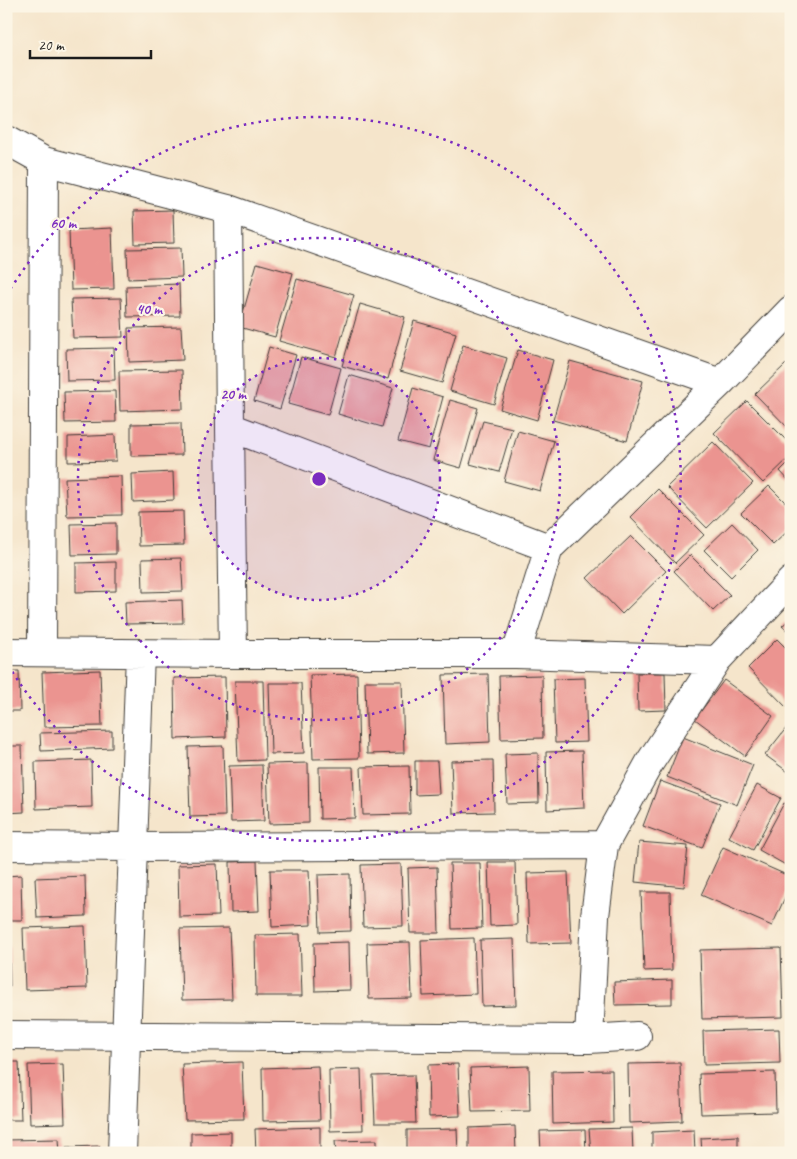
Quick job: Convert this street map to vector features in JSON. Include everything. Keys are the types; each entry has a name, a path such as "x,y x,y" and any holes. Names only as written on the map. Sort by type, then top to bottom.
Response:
{"street":[{"path":"6,140 44,161 228,209 720,383"},
{"path":"42,652 44,161"},
{"path":"228,209 233,654"},
{"path":"516,654 549,548 720,383 791,310"},
{"path":"230,428 549,548"},
{"path":"589,1038 595,916 604,845 650,762 717,660 791,581"},
{"path":"6,652 516,654 717,660"},
{"path":"122,1153 140,653"},
{"path":"6,846 604,845"},
{"path":"6,1035 589,1038 637,1036"}],"building":[{"path":"173,210 174,243 135,244 134,211"},
{"path":"112,228 114,289 71,290 69,230"},
{"path":"181,248 182,277 128,279 127,249"},
{"path":"257,263 293,273 275,337 239,327"},
{"path":"297,279 354,295 336,357 279,341"},
{"path":"179,284 180,316 127,317 126,286"},
{"path":"121,298 123,337 73,338 71,299"},
{"path":"360,304 405,317 388,379 342,366"},
{"path":"414,321 456,333 442,383 400,371"},
{"path":"181,327 183,360 129,362 128,328"},
{"path":"463,345 507,358 494,404 450,391"},
{"path":"269,347 296,355 280,409 254,401"},
{"path":"114,348 115,380 67,381 66,349"},
{"path":"518,350 553,360 537,420 500,409"},
{"path":"301,357 341,368 328,415 288,404"},
{"path":"570,361 643,381 627,441 553,420"},
{"path":"786,364 791,369 791,431 755,394"},
{"path":"182,370 183,409 120,411 119,371"},
{"path":"349,375 393,388 382,427 338,414"},
{"path":"413,388 443,397 429,449 398,441"},
{"path":"115,391 116,422 65,423 64,392"},
{"path":"450,400 478,408 461,468 433,460"},
{"path":"747,401 791,445 791,456 763,483 714,433"},
{"path":"483,421 512,428 499,472 470,464"},
{"path":"181,423 182,455 131,456 131,424"},
{"path":"518,431 554,441 540,491 504,481"},
{"path":"115,435 116,461 68,462 68,437"},
{"path":"713,442 753,483 707,528 667,487"},
{"path":"791,460 791,483 780,471"},
{"path":"173,472 174,500 133,502 132,474"},
{"path":"121,476 122,515 67,516 65,478"},
{"path":"769,486 791,508 791,528 773,545 741,513"},
{"path":"658,489 704,535 675,563 630,517"},
{"path":"183,511 184,545 139,546 138,512"},
{"path":"116,523 116,554 72,555 71,524"},
{"path":"732,523 758,550 731,577 704,550"},
{"path":"631,536 666,571 622,614 587,578"},
{"path":"690,555 730,595 713,611 674,571"},
{"path":"181,558 183,591 143,592 142,559"},
{"path":"116,562 116,591 76,592 76,563"},
{"path":"182,600 183,623 126,624 125,602"},
{"path":"791,618 791,634 782,626"},
{"path":"777,639 791,653 791,703 786,707 748,668"},
{"path":"100,670 102,726 44,727 42,672"},
{"path":"6,671 19,671 20,711 6,711"},
{"path":"637,673 665,673 666,710 638,711"},
{"path":"357,674 359,758 313,759 310,675"},
{"path":"488,674 490,742 445,744 443,675"},
{"path":"542,675 543,738 501,739 499,676"},
{"path":"225,677 226,737 175,739 174,678"},
{"path":"585,678 587,742 555,743 553,679"},
{"path":"724,680 773,716 745,756 695,719"},
{"path":"235,681 263,681 265,760 238,761"},
{"path":"365,681 402,681 404,753 367,754"},
{"path":"269,683 301,683 304,753 271,754"},
{"path":"791,722 791,774 765,755"},
{"path":"112,731 112,748 41,751 40,733"},
{"path":"683,737 753,765 737,805 667,777"},
{"path":"6,746 22,746 24,812 6,813"},
{"path":"223,746 225,816 190,817 188,747"},
{"path":"582,751 584,808 547,810 546,752"},
{"path":"538,753 539,803 507,804 505,754"},
{"path":"91,760 92,807 36,809 35,762"},
{"path":"493,760 494,812 453,813 451,761"},
{"path":"415,761 437,761 439,794 415,795"},
{"path":"308,763 309,823 269,824 267,764"},
{"path":"262,765 264,821 231,822 229,766"},
{"path":"409,766 410,814 363,815 361,767"},
{"path":"319,767 353,767 355,818 320,819"},
{"path":"660,781 720,803 702,848 643,826"},
{"path":"757,785 781,798 753,850 729,837"},
{"path":"784,803 791,807 791,868 759,850"},
{"path":"639,842 688,846 684,887 635,882"},
{"path":"723,847 791,877 791,884 772,926 701,895"},
{"path":"257,861 259,911 231,912 230,862"},
{"path":"488,862 515,862 517,925 490,926"},
{"path":"450,863 480,863 482,928 452,929"},
{"path":"217,864 219,916 179,917 178,865"},
{"path":"401,864 403,926 363,927 361,865"},
{"path":"437,867 439,933 410,933 408,868"},
{"path":"270,870 309,870 311,925 272,927"},
{"path":"568,872 571,943 529,944 527,873"},
{"path":"350,874 351,931 320,932 318,875"},
{"path":"21,875 22,920 6,920 6,876"},
{"path":"85,876 86,916 37,918 35,878"},
{"path":"641,892 670,892 672,970 644,971"},
{"path":"85,926 87,988 25,990 23,928"},
{"path":"229,928 232,999 182,1000 180,929"},
{"path":"300,934 302,996 256,996 255,935"},
{"path":"474,938 476,994 423,996 421,940"},
{"path":"514,939 516,1005 482,1006 480,940"},
{"path":"349,942 350,990 315,991 314,943"},
{"path":"410,942 412,998 369,999 367,943"},
{"path":"6,944 9,944 10,986 6,986"},
{"path":"781,948 783,1017 702,1019 700,950"},
{"path":"672,980 672,1004 615,1005 614,982"},
{"path":"779,1029 780,1063 704,1065 703,1031"},
{"path":"6,1062 19,1062 21,1120 6,1120"},
{"path":"242,1062 244,1119 185,1120 182,1064"},
{"path":"680,1063 682,1121 629,1123 628,1064"},
{"path":"63,1064 65,1123 30,1124 28,1065"},
{"path":"458,1064 460,1116 429,1117 428,1065"},
{"path":"318,1066 320,1120 263,1121 262,1068"},
{"path":"529,1066 530,1111 472,1112 470,1068"},
{"path":"361,1069 363,1130 330,1131 329,1070"},
{"path":"612,1070 613,1122 553,1124 552,1071"},
{"path":"775,1072 776,1112 701,1114 699,1074"},
{"path":"414,1075 416,1123 375,1123 373,1076"},
{"path":"515,1126 516,1153 469,1153 469,1128"},
{"path":"320,1127 320,1153 256,1153 255,1129"},
{"path":"632,1128 633,1153 591,1153 589,1129"},
{"path":"457,1129 458,1153 407,1153 407,1130"},
{"path":"585,1130 586,1153 541,1153 540,1131"},
{"path":"694,1130 695,1153 652,1153 652,1132"},
{"path":"231,1132 231,1153 191,1153 191,1133"},
{"path":"738,1136 738,1153 702,1153 701,1138"},
{"path":"59,1139 60,1153 6,1153 6,1140"},
{"path":"377,1140 377,1153 336,1153 335,1141"},
{"path":"100,1146 100,1153 66,1153 66,1147"}]}
